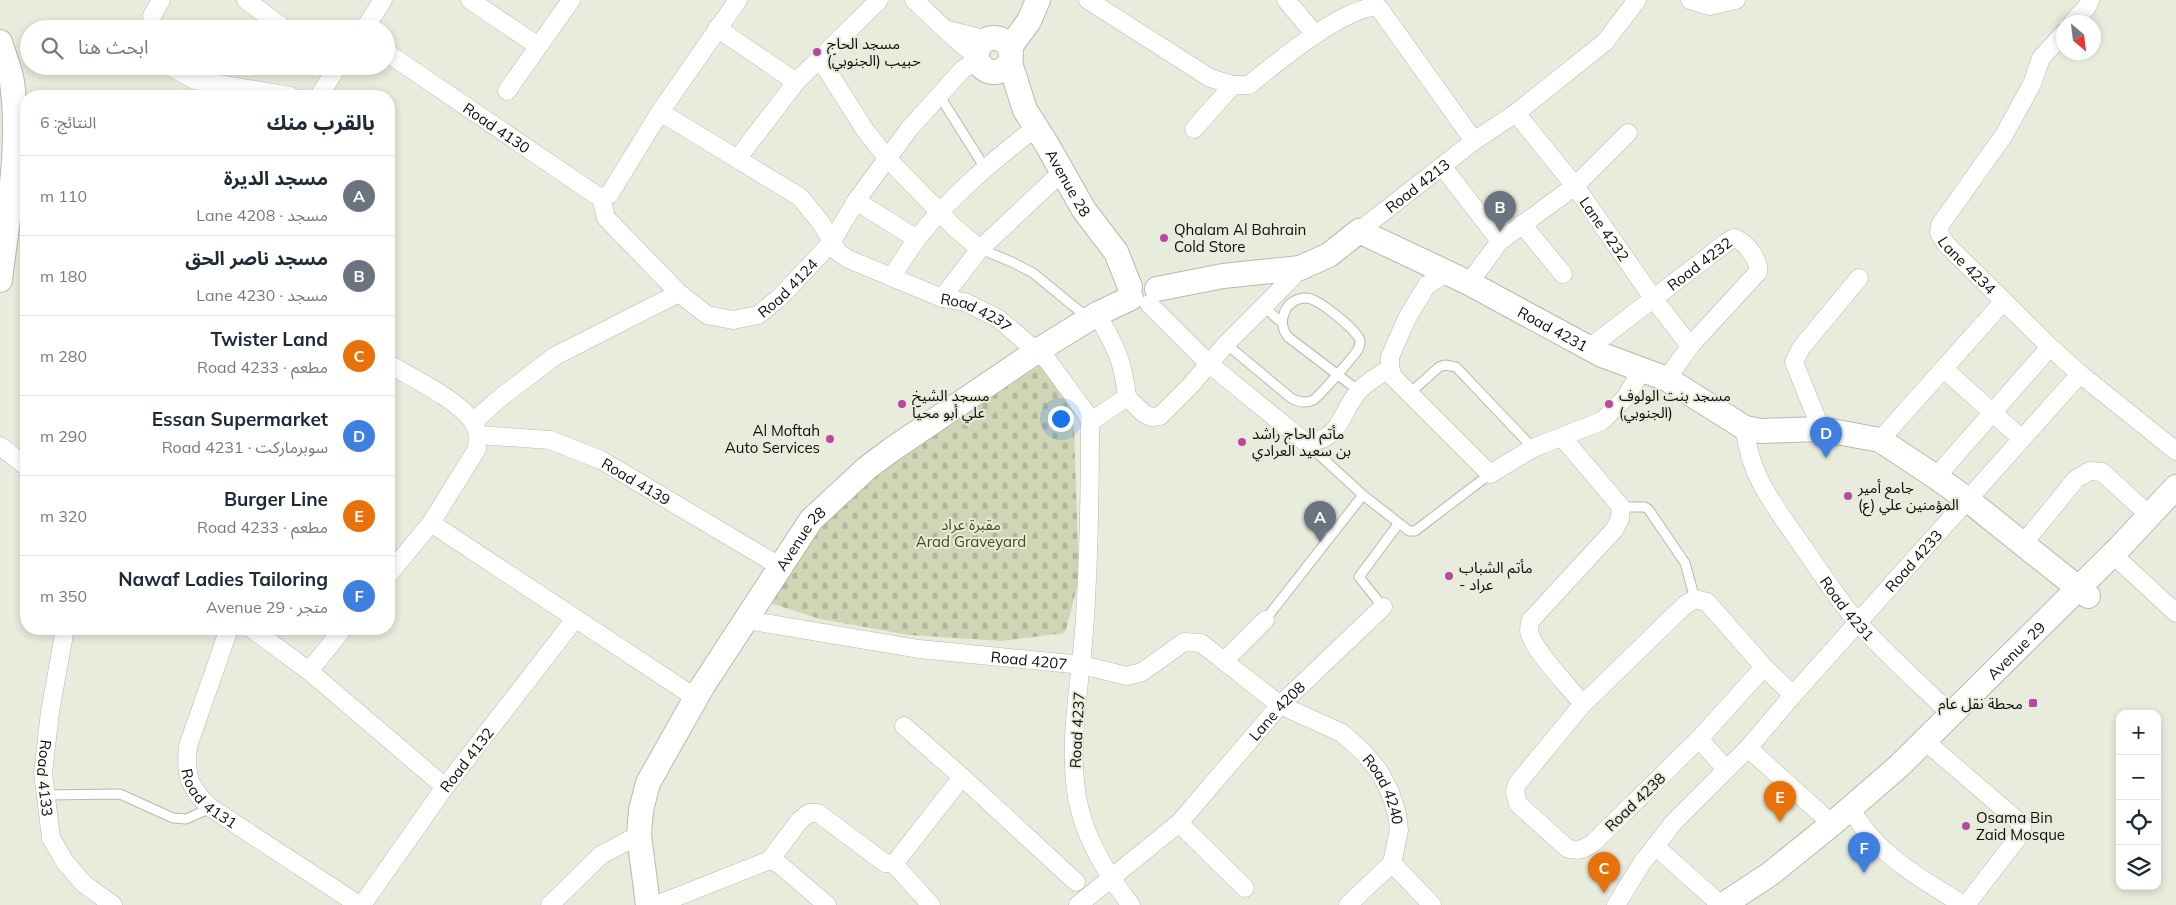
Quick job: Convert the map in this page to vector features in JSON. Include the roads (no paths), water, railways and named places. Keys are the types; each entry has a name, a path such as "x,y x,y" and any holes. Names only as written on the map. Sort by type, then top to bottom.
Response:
{"street":[{"path":"152,16 161,0"},
{"path":"246,0 273,20"},
{"path":"370,20 384,0"},
{"path":"470,0 538,46"},
{"path":"507,91 571,0"},
{"path":"605,196 717,28 738,0"},
{"path":"738,158 796,82 879,0"},
{"path":"914,0 948,30 955,40 992,56 1029,22 1036,3"},
{"path":"1088,0 1210,78 1241,85"},
{"path":"1286,0 1313,32"},
{"name":"Road 4213","path":"1142,291 1223,276 1300,268 1329,255 1474,141 1516,113 1605,42 1637,0"},
{"path":"1690,0 1709,6 1736,0"},
{"path":"2080,15 2087,7 2090,0"},
{"path":"1194,129 1241,85 1313,32 1368,7 1379,8 1474,141"},
{"path":"717,28 796,82"},
{"path":"0,42 12,80 20,145"},
{"name":"Lane 4234","path":"2056,42 2041,58 2032,84 2004,135 1940,225 1939,233 1946,244 2050,347 2080,374 2176,451"},
{"name":"Road 4124","path":"605,196 606,218 679,293 707,315 733,320 758,315 779,298 832,243 856,201 888,158 965,66 992,56"},
{"name":"Avenue 28","path":"648,905 639,835 641,810 648,783 696,698 811,520 867,468 1037,351 1093,316 1142,291 1127,258 1116,252 1084,210 992,56"},
{"name":"Road 4130","path":"395,58 596,195 605,196"},
{"path":"820,59 861,123 888,158 980,249"},
{"path":"186,75 195,80 254,90"},
{"path":"322,90 332,75"},
{"name":"Road 4237","path":"660,112 800,197 821,223 838,252 848,259 942,298 965,302 1000,319 1048,362 1078,400 1090,422 1090,541 1082,665 1073,760 1078,799 1092,840 1112,878 1131,905"},
{"name":"Lane 4232","path":"1516,113 1574,186 1653,298 1690,346"},
{"path":"891,278 917,239 1030,119"},
{"path":"1469,283 1500,241 1574,186 1628,133"},
{"path":"0,280 20,159"},
{"path":"1442,166 1500,241"},
{"path":"942,298 980,249 1062,172"},
{"path":"856,201 917,239"},
{"path":"1522,224 1563,274"},
{"name":"Road 4231","path":"1359,232 1448,272 1589,348 1641,371 1667,378 1745,428 1761,430 1821,429 1880,440 1968,500 2083,592"},
{"name":"Road 4232","path":"1589,348 1734,238 1740,240 1756,260 1759,266 1758,272 1690,346 1667,378"},
{"path":"1093,316 1118,351 1124,370 1128,397 1143,413 1151,417 1160,416 1190,386 1208,363 1300,268"},
{"path":"1448,272 1427,284 1416,301 1393,347 1390,368 1393,377 1490,474 1533,448 1602,421 1626,397 1641,371"},
{"path":"1821,429 1794,362 1801,348 1859,278"},
{"path":"1142,291 1208,363 1305,442 1314,442 1328,436 1338,427 1359,391 1390,368"},
{"path":"476,428 500,398 555,356 679,293"},
{"path":"1880,440 2003,302"},
{"path":"1936,477 2050,347"},
{"path":"395,368 453,403 476,428 477,448 431,523 395,567"},
{"path":"1944,369 2022,439"},
{"name":"Road 4233","path":"1618,904 1654,846 1674,822 1748,748 1793,695 2080,374"},
{"path":"1090,422 1128,397"},
{"name":"Road 4139","path":"476,428 550,440 601,460 781,567"},
{"name":"Road 4231","path":"1745,428 1747,447 1754,472 1784,519 1859,623 1952,715"},
{"path":"1562,437 1621,507 1620,519 1614,530 1531,620 1528,628 1531,636 1553,668 1583,704"},
{"path":"0,446 20,461"},
{"path":"2023,544 2076,479 2090,471 2102,472 2150,516"},
{"name":"Avenue 29","path":"1741,905 1770,885 1930,744 2083,592 2176,487"},
{"name":"Avenue 29","path":"1930,744 1952,715 2083,592 2121,562 2176,506"},
{"path":"431,523 696,698"},
{"path":"2121,562 2176,613"},
{"path":"1695,599 1707,602 1764,667 1793,695"},
{"name":"Road 4238","path":"1695,599 1685,604 1583,704 1517,784 1515,792 1518,804 1567,848 1575,851 1585,849 1699,740 1764,667"},
{"name":"Lane 4208","path":"1078,905 1179,823 1280,705 1383,607"},
{"name":"Road 4132","path":"360,905 445,787 575,618"},
{"name":"Road 4207","path":"747,620 919,649 1082,665 1127,676 1142,672 1175,646 1191,641 1201,643 1225,660 1280,705"},
{"path":"1225,660 1264,620"},
{"name":"Road 4133","path":"64,635 50,712 42,773 51,838 65,862 84,884 113,905"},
{"name":"Road 4131","path":"226,635 188,746 186,761 188,776 196,794 211,808 360,905"},
{"path":"260,635 309,671 445,787"},
{"path":"309,671 338,635"},
{"name":"Road 4240","path":"1280,705 1342,734 1363,752 1379,771 1390,792 1399,830 1392,863"},
{"path":"904,726 1076,882"},
{"path":"1699,740 1726,769"},
{"path":"1853,813 1884,850 1926,882 1965,905 2020,835 2022,828 2018,821 1930,744"},
{"path":"1748,748 1832,824"},
{"path":"894,864 962,777"},
{"path":"656,905 770,860 800,820 809,813 818,813 885,863 894,864 931,905"},
{"name":"Avenue 29","path":"1722,905 1770,874 1832,824 1853,813"},
{"path":"1179,823 1245,888"},
{"path":"550,905 601,856 639,835"},
{"path":"1654,846 1722,905"},
{"path":"770,860 779,864 827,905"},
{"path":"1348,905 1392,863 1432,905"}],"lane":[{"path":"940,95 984,168"},
{"path":"980,249 1033,273 1093,316"},
{"path":"1226,344 1291,398 1307,402 1318,397 1337,373 1358,350 1360,340 1358,335 1320,304 1310,299 1300,299 1292,304 1282,316 1282,328 1288,337 1337,373 1359,391"},
{"path":"1264,307 1281,322"},
{"path":"1410,392 1439,367 1445,365 1456,367 1533,448"},
{"path":"1305,442 1363,495 1409,531 1414,531 1490,474"},
{"path":"1264,620 1363,495"},
{"path":"1621,507 1645,507 1649,510 1686,563 1695,599"},
{"path":"1383,607 1359,577 1398,523"},
{"path":"46,795 120,794 173,818 186,819 211,808"}],"place":[{"name":"مسجد الحاج حبيب (الجنوبي)","path":"817,52"},
{"name":"مسجد ناصر الحق","path":"1500,232"},
{"name":"Qhalam Al Bahrain Cold Store","path":"1164,238"},
{"name":"مسجد الشيخ علي أبو محيا","path":"902,404"},
{"name":"مسجد بنت الولوف (الجنوبي)","path":"1609,404"},
{"name":"Al Moftah Auto Services","path":"830,439"},
{"name":"مأتم الحاج راشد بن سعيد العرادي","path":"1242,442"},
{"name":"Essan Supermarket","path":"1826,458"},
{"name":"جامع أمير المؤمنين علي (ع)","path":"1848,496"},
{"name":"مسجد الديرة","path":"1320,542"},
{"name":"مأتم الشباب - عراد","path":"1449,576"},
{"name":"محطة نقل عام","path":"2033,703"},
{"name":"Burger Line","path":"1780,822"},
{"name":"Osama Bin Zaid Mosque","path":"1966,826"},
{"name":"Nawaf Ladies Tailoring","path":"1864,873"},
{"name":"Twister Land","path":"1604,893"}],"park label":[{"name":"مقبرة عراد Arad Graveyard","path":"971,532"}]}
